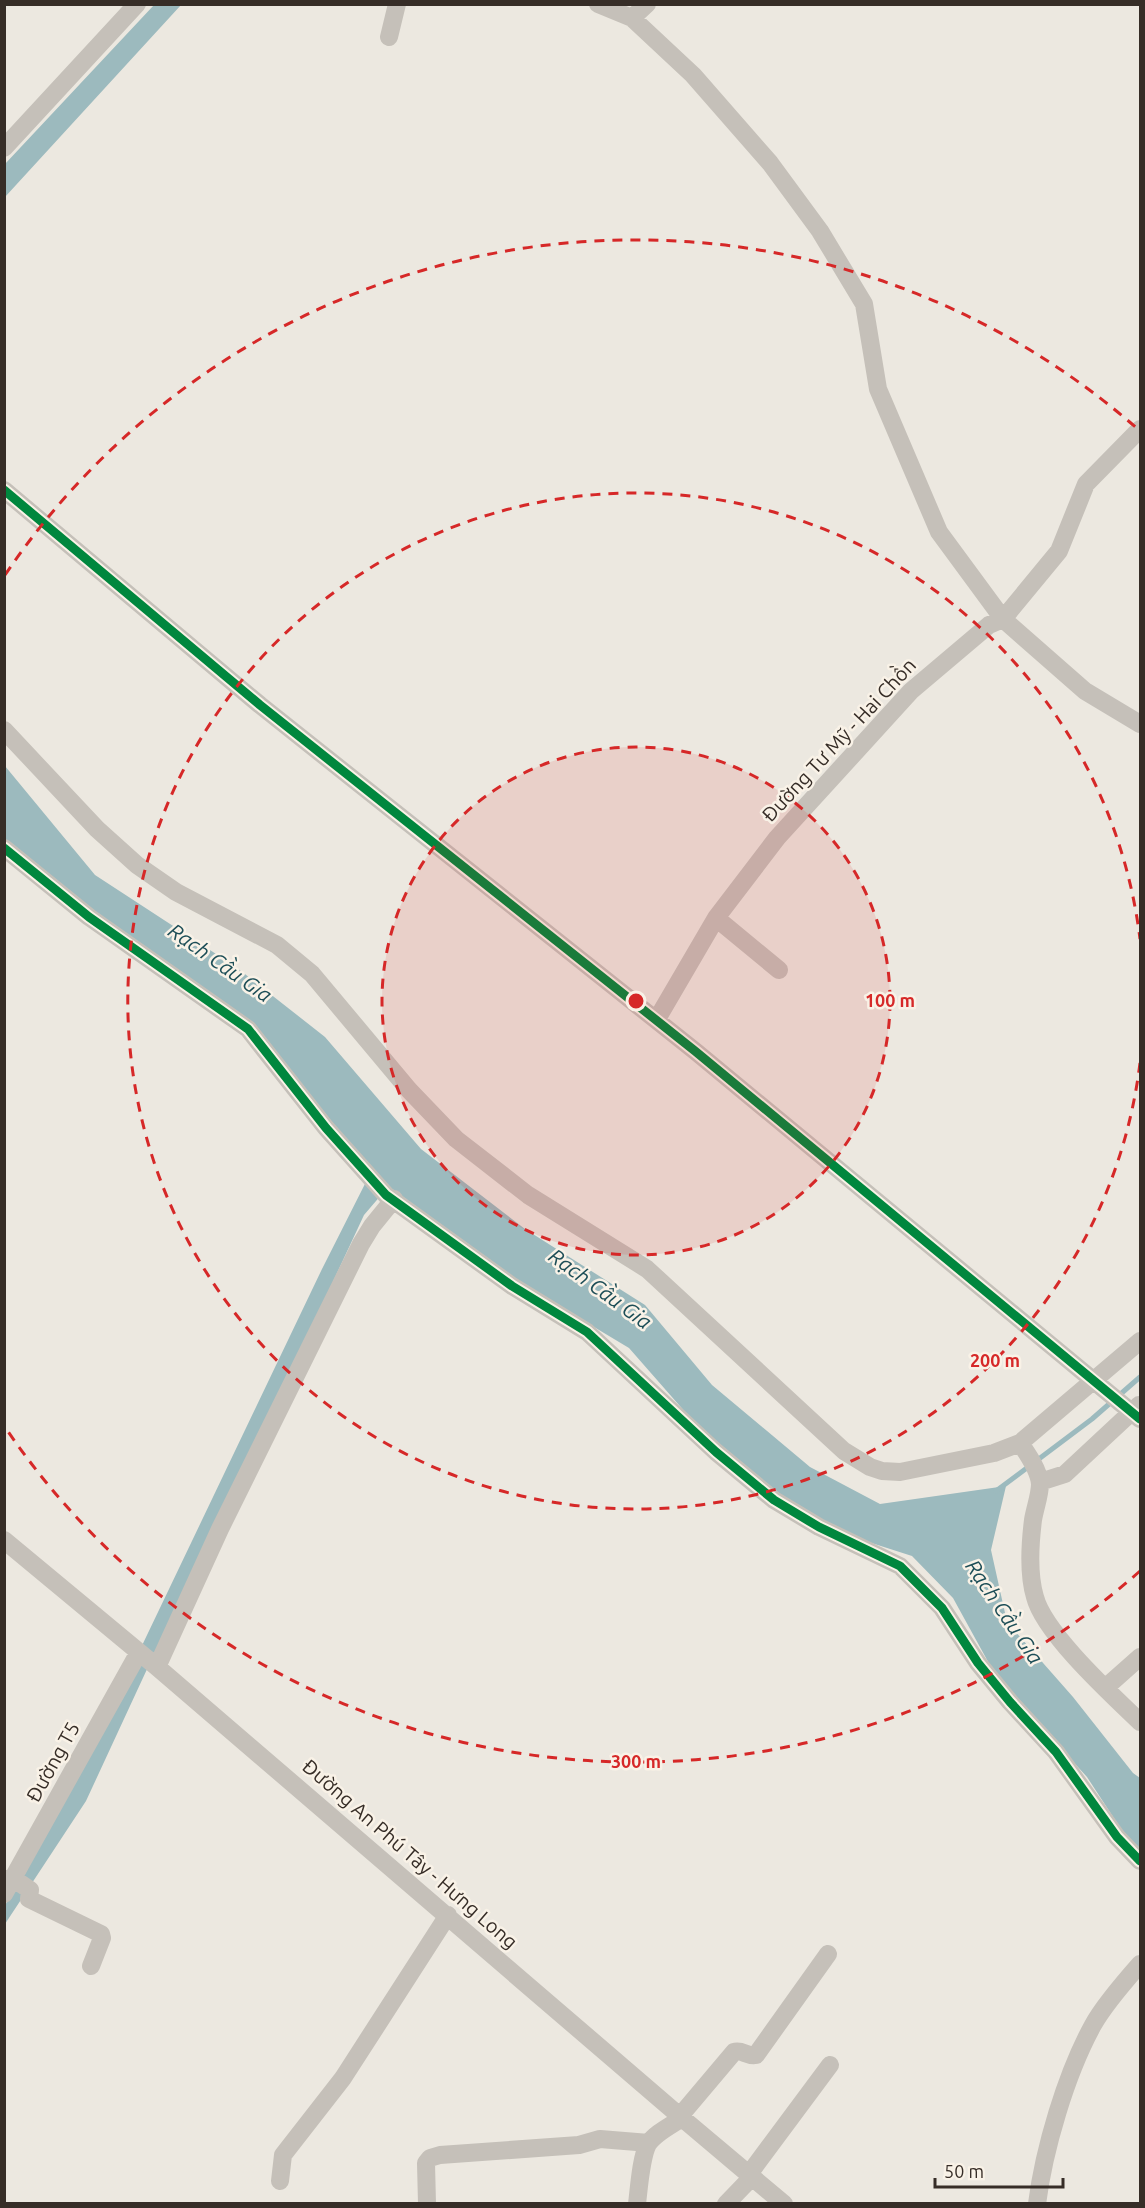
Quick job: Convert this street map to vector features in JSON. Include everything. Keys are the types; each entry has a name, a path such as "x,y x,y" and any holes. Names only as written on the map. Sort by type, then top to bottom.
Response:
{"street":[{"path":"4,147 137,4"},
{"path":"389,37 397,4"},
{"path":"598,4 632,18 693,75 770,163 820,231 864,304 878,389 939,532 1003,619 1085,690 1140,724"},
{"path":"632,18 647,4"},
{"name":"Đường Tư Mỹ - Hai Chồn","path":"657,1019 716,918 777,838 911,691 989,625 1003,619 1059,551 1086,484 1140,429"},
{"path":"4,490 260,705 657,1019 1095,1380 1138,1412 1065,1474 1040,1482"},
{"path":"4,730 97,828 137,865 176,892 277,945 312,974 409,1090 456,1139 528,1194 647,1269 844,1451 870,1467 882,1471 900,1472 1024,1449 1095,1380 1140,1341"},
{"path":"4,848 89,917 248,1029 326,1128 390,1197 512,1286 587,1332 716,1452 774,1500 819,1527 900,1566 942,1608 978,1663 1056,1752 1118,1837 1140,1861"},
{"path":"716,918 778,970"},
{"path":"156,1666 220,1529 361,1244 390,1197"},
{"path":"1024,1449 1040,1482 1033,1524 1031,1572 1035,1598 1046,1620 1105,1688 1140,1722"},
{"name":"Đường An Phú Tây - Hưng Long","path":"4,1540 156,1666 784,2204"},
{"name":"Đường T5","path":"8,1884 139,1652"},
{"path":"1105,1688 1140,1657"},
{"path":"8,1884 30,1890 29,1899 101,1934 102,1938 91,1966"},
{"path":"280,2181 283,2155 343,2078 448,1916"},
{"path":"637,2204 640,2174 649,2143 681,2117 734,2052 756,2055 828,1954"},
{"path":"1037,2204 1040,2174 1065,2088 1093,2025 1140,1964"},
{"path":"726,2204 750,2176 830,2065"},
{"path":"427,2204 426,2163 430,2158 440,2155 579,2145 600,2139 649,2143"}],"water":[{"path":"154,5 181,5 5,197 5,164"},
{"name":"Rạch Cầu Gia","path":"5,766 95,875 236,967 325,1037 421,1149 525,1229 645,1305 712,1385 810,1467 880,1504 1006,1486 991,1550 1007,1622 1073,1697 1133,1773 1140,1778 1140,1853 1134,1849 1087,1777 997,1678 953,1598 912,1556 831,1530 780,1495 707,1437 629,1348 514,1279 388,1187 364,1215 305,1342 223,1505 86,1801 5,1924 5,1905 19,1885 115,1702 322,1269 371,1172 244,1016 71,897 5,842"}],"waterway":[{"path":"996,1491 1092,1419 1140,1377"}],"cycle path":[{"path":"4,490 260,705 695,1051 1140,1419"},
{"path":"4,848 89,917 248,1029 326,1128 386,1195 512,1286 587,1332 716,1452 774,1500 819,1527 900,1566 942,1608 978,1663 1056,1752 1117,1837 1140,1861"}]}
